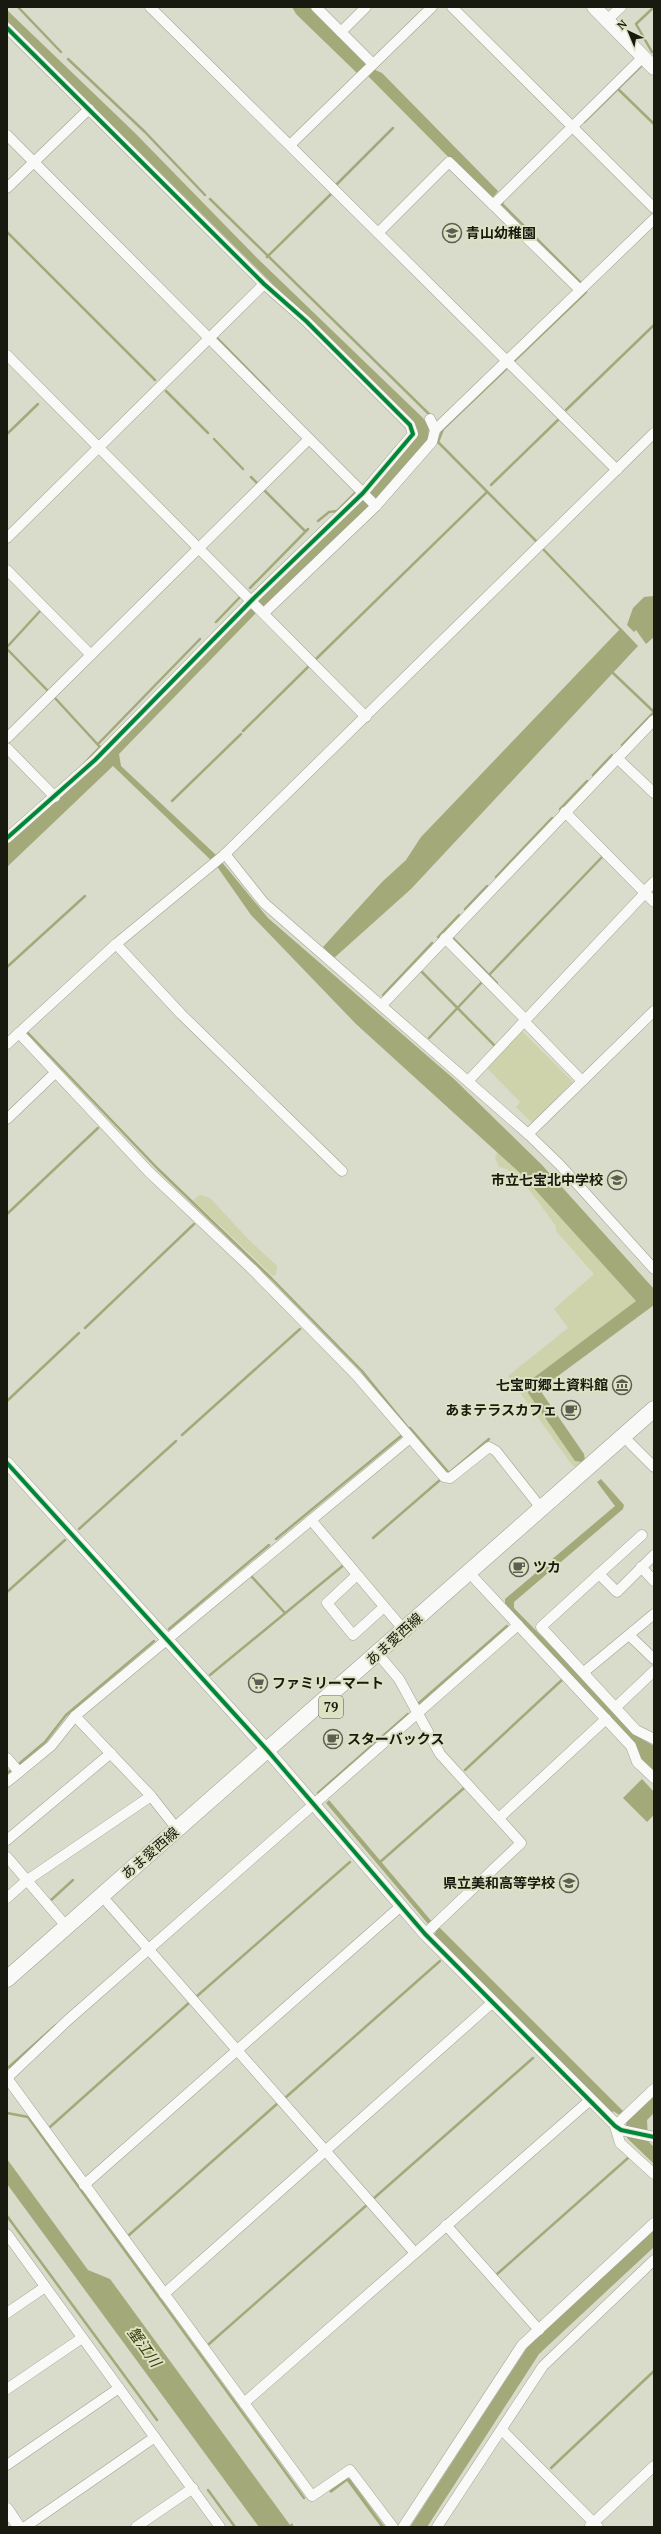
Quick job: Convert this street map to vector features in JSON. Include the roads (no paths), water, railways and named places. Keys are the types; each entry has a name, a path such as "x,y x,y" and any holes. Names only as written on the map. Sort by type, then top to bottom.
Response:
{"main road":[{"path":"594,7 654,68"},
{"name":"あま愛西線","path":"7,1992 108,1903 404,1630 654,1409"},
{"name":"あま愛西線","path":"7,1979 177,1829 271,1754 383,1660 654,1422"}],"street":[{"path":"150,7 617,470"},
{"path":"316,7 373,64"},
{"path":"341,32 366,7"},
{"path":"290,145 432,7"},
{"path":"452,7 654,208"},
{"path":"607,20 621,7"},
{"path":"7,28 264,284 306,321 413,429 412,438 364,494 253,601 95,760 7,838"},
{"path":"493,205 643,56"},
{"path":"7,188 89,109"},
{"path":"7,136 375,505"},
{"path":"378,233 449,162 493,205 498,208 580,290"},
{"path":"263,612 375,505 432,442 435,430 654,219"},
{"path":"7,538 264,284"},
{"path":"7,354 200,547 366,717"},
{"path":"430,419 435,430"},
{"path":"7,1044 116,944 220,859 654,433"},
{"path":"7,738 309,439"},
{"path":"7,570 91,655"},
{"path":"382,1005 564,812 654,720"},
{"path":"7,748 55,797"},
{"path":"617,758 654,793"},
{"path":"564,812 654,902"},
{"path":"220,859 264,903 469,1080 528,1134 560,1165 654,1269"},
{"path":"469,1080 654,882"},
{"path":"445,938 582,1081"},
{"path":"116,944 181,1014 342,1171"},
{"path":"528,1134 582,1081 640,1028 654,1012"},
{"path":"19,1033 149,1172 252,1270 351,1370 444,1477 450,1478 486,1448 493,1448 541,1508"},
{"path":"7,1119 55,1073"},
{"path":"7,1782 51,1746 75,1716 410,1438"},
{"path":"630,1443 654,1467"},
{"path":"7,1463 271,1754 425,1934 589,2101 618,2128 653,2136"},
{"path":"311,1520 404,1630"},
{"path":"642,1535 541,1626 616,1707 618,1712 636,1730 654,1739"},
{"path":"599,1574 617,1592 654,1554"},
{"path":"641,1567 654,1581"},
{"path":"357,1575 327,1603 353,1635 384,1607"},
{"path":"475,1579 631,1746 637,1762 654,1778"},
{"path":"584,1672 621,1639 630,1636 654,1614"},
{"path":"393,2527 350,2470 312,2496 7,2078 68,2020 150,1950 416,1712 518,1624"},
{"path":"630,1636 654,1659"},
{"path":"383,1660 399,1679 440,1754 521,1843 425,1934"},
{"path":"616,1707 654,1671"},
{"path":"75,1716 151,1796 177,1829"},
{"path":"499,1818 606,1719"},
{"path":"7,1840 111,1754"},
{"path":"7,1758 20,1772"},
{"path":"7,1898 26,1881 151,1796"},
{"path":"7,1857 66,1926"},
{"path":"108,1903 415,2253"},
{"path":"84,2185 401,1906"},
{"path":"164,2294 493,2002"},
{"path":"618,2128 654,2089"},
{"path":"244,2403 589,2101"},
{"path":"618,2128 620,2143 654,2174"},
{"path":"404,2527 522,2345 654,2222"},
{"path":"446,2225 539,2330"},
{"path":"8,2237 193,2488 220,2527"},
{"path":"437,2527 552,2354 654,2260"},
{"path":"7,2313 45,2287"},
{"path":"7,2389 82,2338"},
{"path":"7,2464 119,2388"},
{"path":"502,2430 594,2526 654,2466"},
{"path":"25,2527 155,2437"},
{"path":"136,2527 193,2488"},
{"path":"7,2509 19,2527"}],"water":[{"path":"292,7 312,7 365,60 366,65 358,74 296,14"},
{"path":"7,10 135,133 257,258 423,418 429,427 428,441 378,500 258,611 119,754 121,766 216,855 268,918 454,1079 542,1165 654,1289 654,1305 543,1387 542,1393 584,1454 585,1460 582,1462 575,1461 528,1393 532,1379 636,1301 520,1173 356,1024 251,915 216,865 113,766 7,867 7,844 97,763 416,437 418,431 415,425 7,21"},
{"path":"373,69 382,73 498,191 491,200 367,75"},
{"path":"654,596 654,637 646,644 636,630 634,632 627,625 633,608 644,597"},
{"path":"621,628 638,646 411,889 334,958 323,947 382,882 406,860 421,837"},
{"path":"601,1479 624,1505 623,1509 514,1602 514,1608 642,1739 654,1746 654,1773 505,1607 505,1599 615,1506 597,1482"},
{"path":"642,1779 654,1792 654,1815 647,1822 623,1798"},
{"path":"329,1800 433,1923 429,1925 326,1803"},
{"path":"438,1928 440,1928 625,2113 621,2116 613,2111 612,2113 434,1935"},
{"path":"654,2095 654,2113 647,2120 648,2141 654,2147 654,2164 627,2138 626,2121"},
{"name":"蟹江川","path":"7,2159 88,2270 110,2279 290,2525 292,2523 294,2527 259,2527 7,2184"},
{"path":"654,2229 654,2247 539,2354 427,2527 410,2527 528,2346"},
{"path":"347,2478 350,2479 385,2527 381,2527 347,2481 331,2493 329,2491"}],"waterway":[{"path":"18,7 61,52"},
{"path":"652,52 636,24 654,7"},
{"path":"68,59 145,132 205,195"},
{"path":"584,122 641,66"},
{"path":"618,89 654,124"},
{"path":"337,184 393,128"},
{"path":"267,257 331,194"},
{"path":"210,199 431,416"},
{"path":"503,202 501,203 582,284"},
{"path":"7,232 155,380"},
{"path":"514,361 586,292"},
{"path":"566,410 654,325"},
{"path":"216,337 269,391"},
{"path":"507,368 443,429 438,442 537,542"},
{"path":"166,391 208,433"},
{"path":"7,434 38,404"},
{"path":"491,485 559,419"},
{"path":"214,439 243,469"},
{"path":"251,477 259,485"},
{"path":"264,490 305,531"},
{"path":"318,521 329,512 337,511 357,491"},
{"path":"315,660 487,492"},
{"path":"250,588 308,529"},
{"path":"542,548 620,629"},
{"path":"216,622 241,596"},
{"path":"7,647 41,610"},
{"path":"98,744 200,639"},
{"path":"7,649 48,691"},
{"path":"243,731 311,664"},
{"path":"613,673 654,712 622,745"},
{"path":"55,698 100,747 83,765"},
{"path":"172,801 241,734"},
{"path":"593,775 612,755"},
{"path":"560,809 587,781"},
{"path":"496,877 552,818"},
{"path":"489,975 603,856 601,855"},
{"path":"465,909 487,886"},
{"path":"7,967 85,896"},
{"path":"438,937 459,915"},
{"path":"453,938 497,983"},
{"path":"383,995 432,943"},
{"path":"421,971 495,1046"},
{"path":"429,1038 482,982"},
{"path":"28,1033 158,1169 271,1278 362,1371 409,1429"},
{"path":"7,1214 98,1128"},
{"path":"85,1328 194,1224"},
{"path":"182,1435 300,1329"},
{"path":"7,1401 79,1333"},
{"path":"410,1428 449,1473 489,1439"},
{"path":"276,1539 401,1436"},
{"path":"79,1529 176,1441"},
{"path":"373,1538 440,1480"},
{"path":"7,1592 65,1540"},
{"path":"169,1629 269,1545"},
{"path":"210,1675 345,1564"},
{"path":"252,1577 285,1613"},
{"path":"419,1703 507,1626"},
{"path":"20,1763 45,1742 66,1715 154,1641"},
{"path":"465,1770 563,1679"},
{"path":"318,1793 408,1714"},
{"path":"379,1863 464,1788"},
{"path":"196,1997 350,1862"},
{"path":"50,1901 73,1880"},
{"path":"285,2098 440,1961"},
{"path":"50,2127 190,2002"},
{"path":"9,2067 56,2025"},
{"path":"373,2199 533,2058"},
{"path":"129,2235 278,2103"},
{"path":"7,2113 28,2117 304,2498"},
{"path":"496,2275 628,2158"},
{"path":"209,2344 368,2204"},
{"path":"7,2216 157,2420"},
{"path":"551,2468 654,2371"},
{"path":"208,2490 235,2527"}],"place":[{"name":"青山幼稚園","path":"452,233"},
{"name":"市立七宝北中学校","path":"617,1180"},
{"name":"七宝町郷土資料館","path":"622,1385"},
{"name":"あまテラスカフェ","path":"571,1410"},
{"name":"ツカ","path":"519,1567"},
{"name":"ファミリーマート","path":"258,1683"},
{"name":"スターバックス","path":"333,1739"},
{"name":"県立美和高等学校","path":"569,1883"}]}
